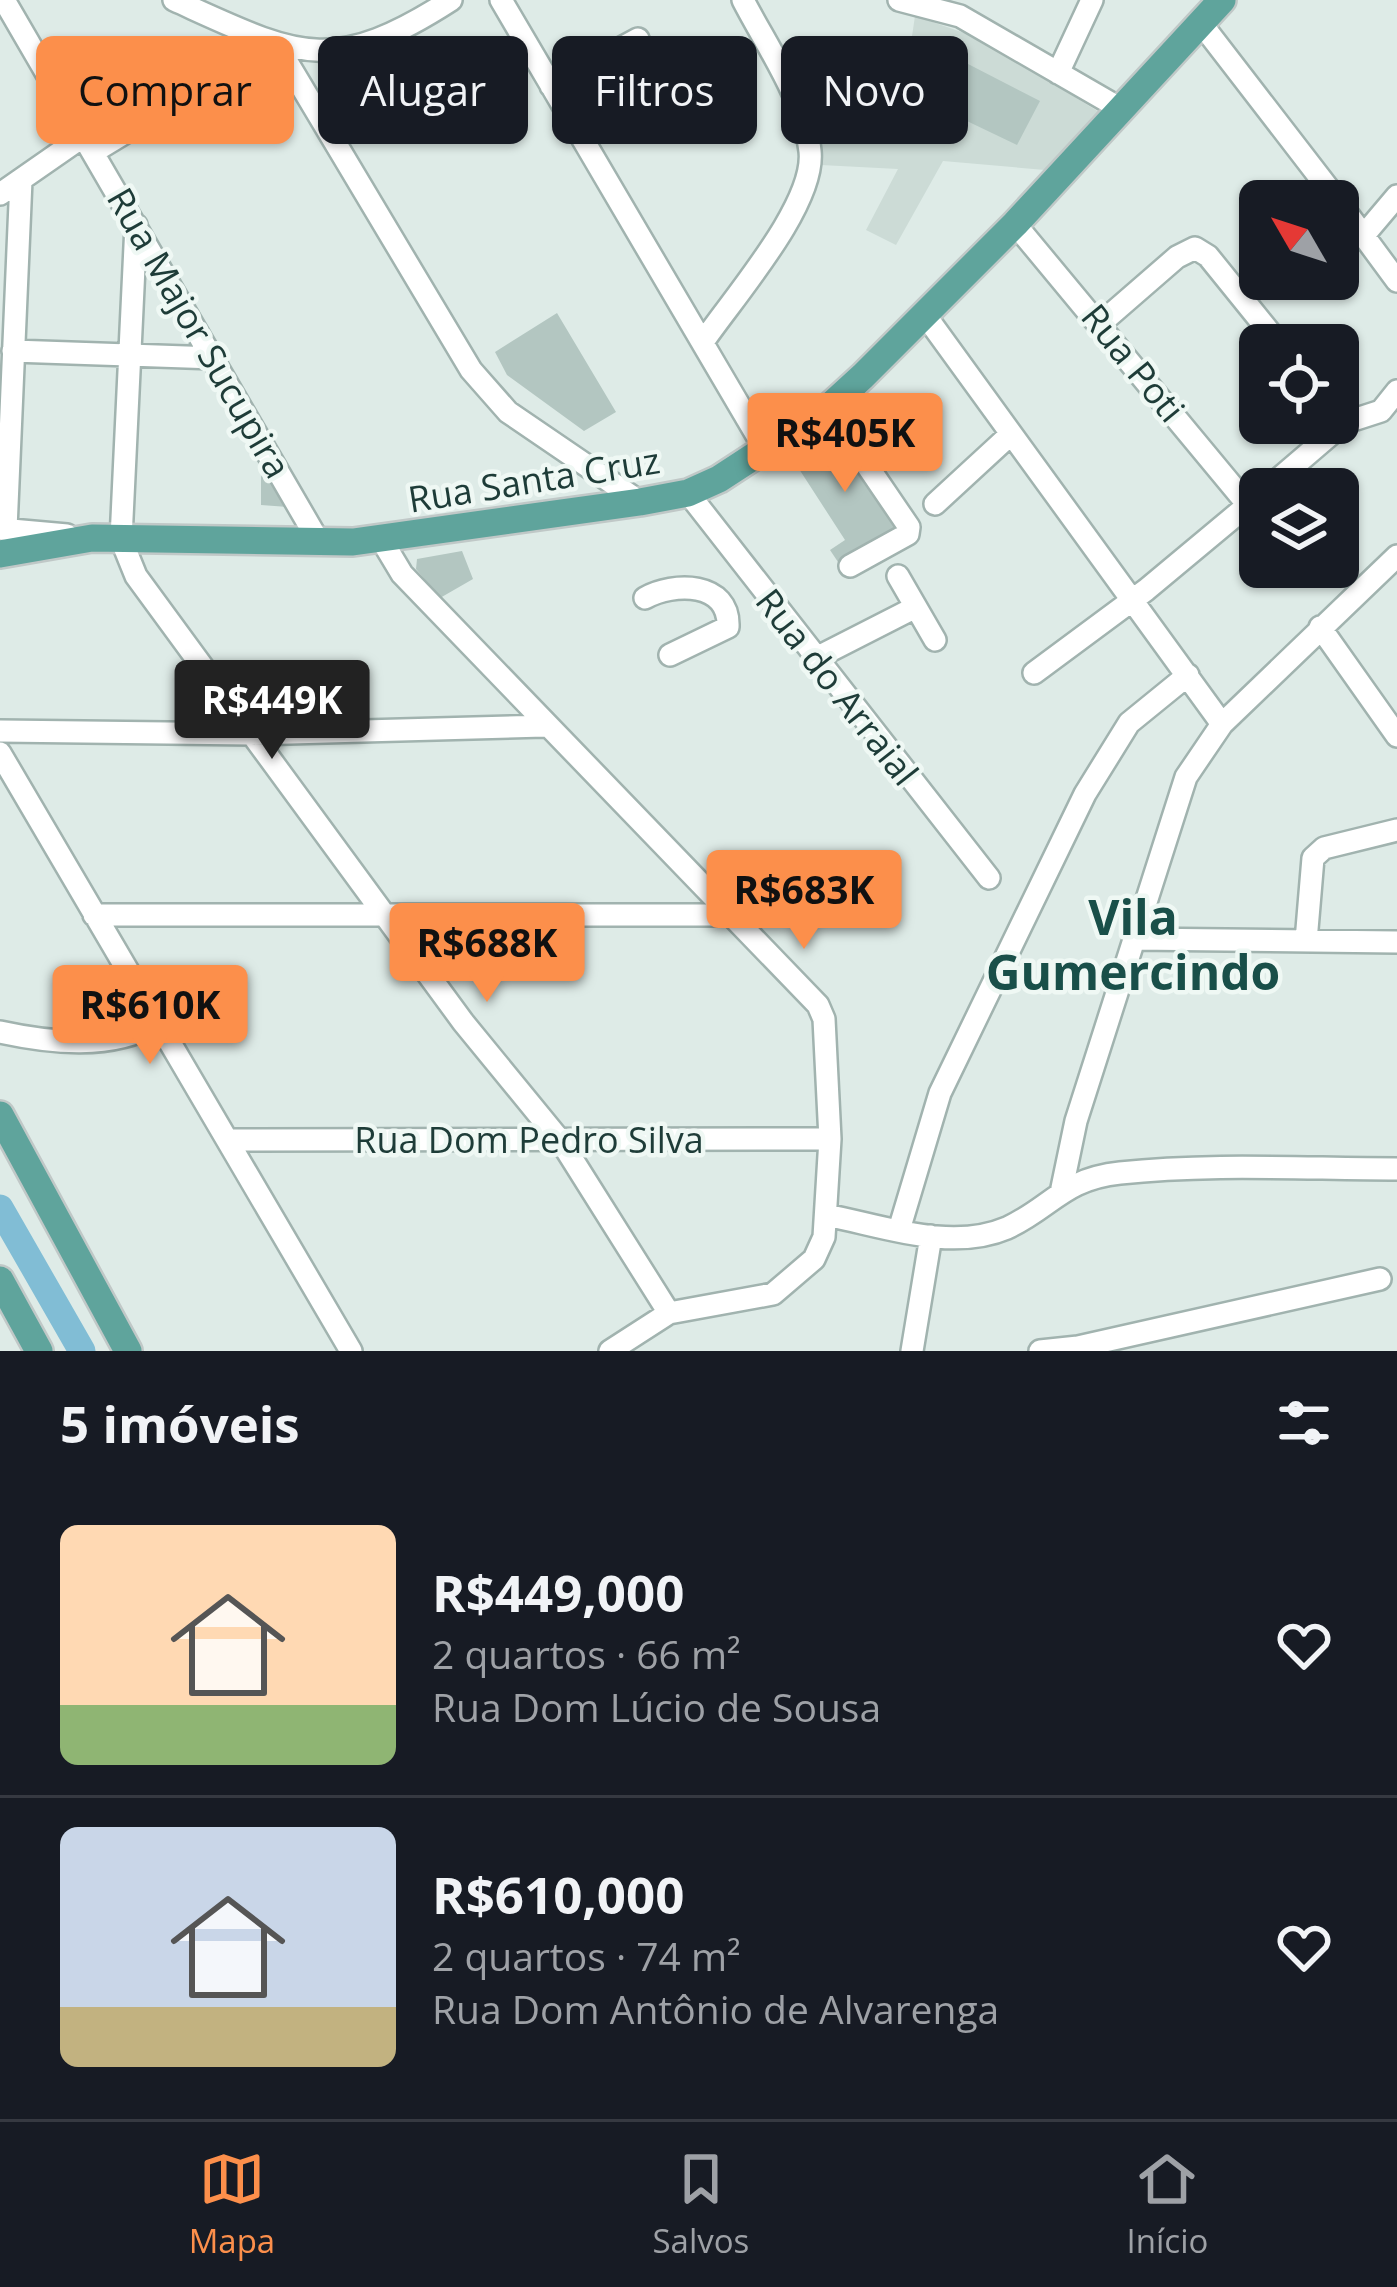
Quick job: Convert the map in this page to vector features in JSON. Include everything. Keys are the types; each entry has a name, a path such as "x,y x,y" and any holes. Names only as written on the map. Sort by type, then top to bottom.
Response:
{"main road":[{"name":"Rua Santa Cruz","path":"2,537 381,539 688,493 766,451 828,408 1015,224 1222,0"},
{"path":"0,1114 128,1351"},
{"path":"0,1280 40,1351"}],"street":[{"path":"174,0 255,36"},
{"path":"294,49 311,53 353,49 414,24 452,0"},
{"path":"501,0 766,451"},
{"path":"898,0 960,16 1121,109"},
{"path":"1058,73 1092,0"},
{"name":"Rua Major Sucupira","path":"3,1 36,55"},
{"path":"703,342 796,205 808,175 810,152 800,115 753,6"},
{"path":"1200,22 1322,180"},
{"path":"294,73 481,383 508,412 640,502"},
{"path":"0,194 88,144"},
{"name":"Rua Major Sucupira","path":"91,144 319,542"},
{"path":"2,537 21,180"},
{"path":"1364,236 1397,196"},
{"name":"Rua Poti","path":"1015,224 1239,475"},
{"path":"136,225 121,539 146,592 463,1022 562,1142 669,1313"},
{"path":"1359,229 1397,280"},
{"path":"1101,322 1177,257 1195,248 1208,256 1263,324"},
{"path":"925,315 1222,724"},
{"path":"14,351 215,358"},
{"path":"1359,417 1374,416 1397,391"},
{"path":"828,408 909,527 908,534 850,566"},
{"path":"935,504 1011,434"},
{"path":"1288,468 1314,444"},
{"name":"Rua do Arraial","path":"688,493 989,878"},
{"path":"1034,673 1239,512"},
{"path":"381,539 402,574 818,1005 827,1036 826,1215 814,1259 790,1285 755,1300 669,1313 610,1351"},
{"path":"1062,1188 1076,1121 1177,798 1222,724 1397,556"},
{"path":"898,576 935,640"},
{"path":"645,598 683,586 717,597 729,613 728,627 718,637 670,656"},
{"path":"814,659 914,608"},
{"path":"1320,627 1397,736"},
{"path":"899,1230 940,1093 1085,794 1130,723 1188,675"},
{"path":"0,731 251,734 544,725"},
{"path":"0,752 351,1351"},
{"path":"1306,941 1313,858 1324,848 1397,830"},
{"path":"94,915 728,915"},
{"path":"1134,939 1397,942"},
{"path":"0,1032 40,1040 128,1039 157,1023"},
{"name":"Rua Dom Pedro Silva","path":"228,1139 830,1139"},
{"path":"826,1215 931,1236 978,1238 1004,1229 1062,1188 1120,1173 1397,1169"},
{"path":"912,1351 931,1236"},
{"path":"1040,1351 1078,1347 1380,1279"}],"shaded area":[{"path":"915,16 979,38 1099,112 1045,170 943,161 896,245 866,230 898,169 821,165 820,144 968,144 968,36 912,36"}],"building":[{"path":"968,64 1040,101 1017,145 968,122"},
{"path":"557,313 616,412 584,431 507,375 495,352"},
{"path":"833,423 902,529 842,568 830,550 845,540 790,455"},
{"path":"261,462 288,507 261,505"},
{"path":"462,551 473,579 440,598 416,569 417,559"}],"waterway":[{"path":"0,1208 82,1351"}],"district":[{"name":"Vila Gumercindo","path":"1133,946"}]}
